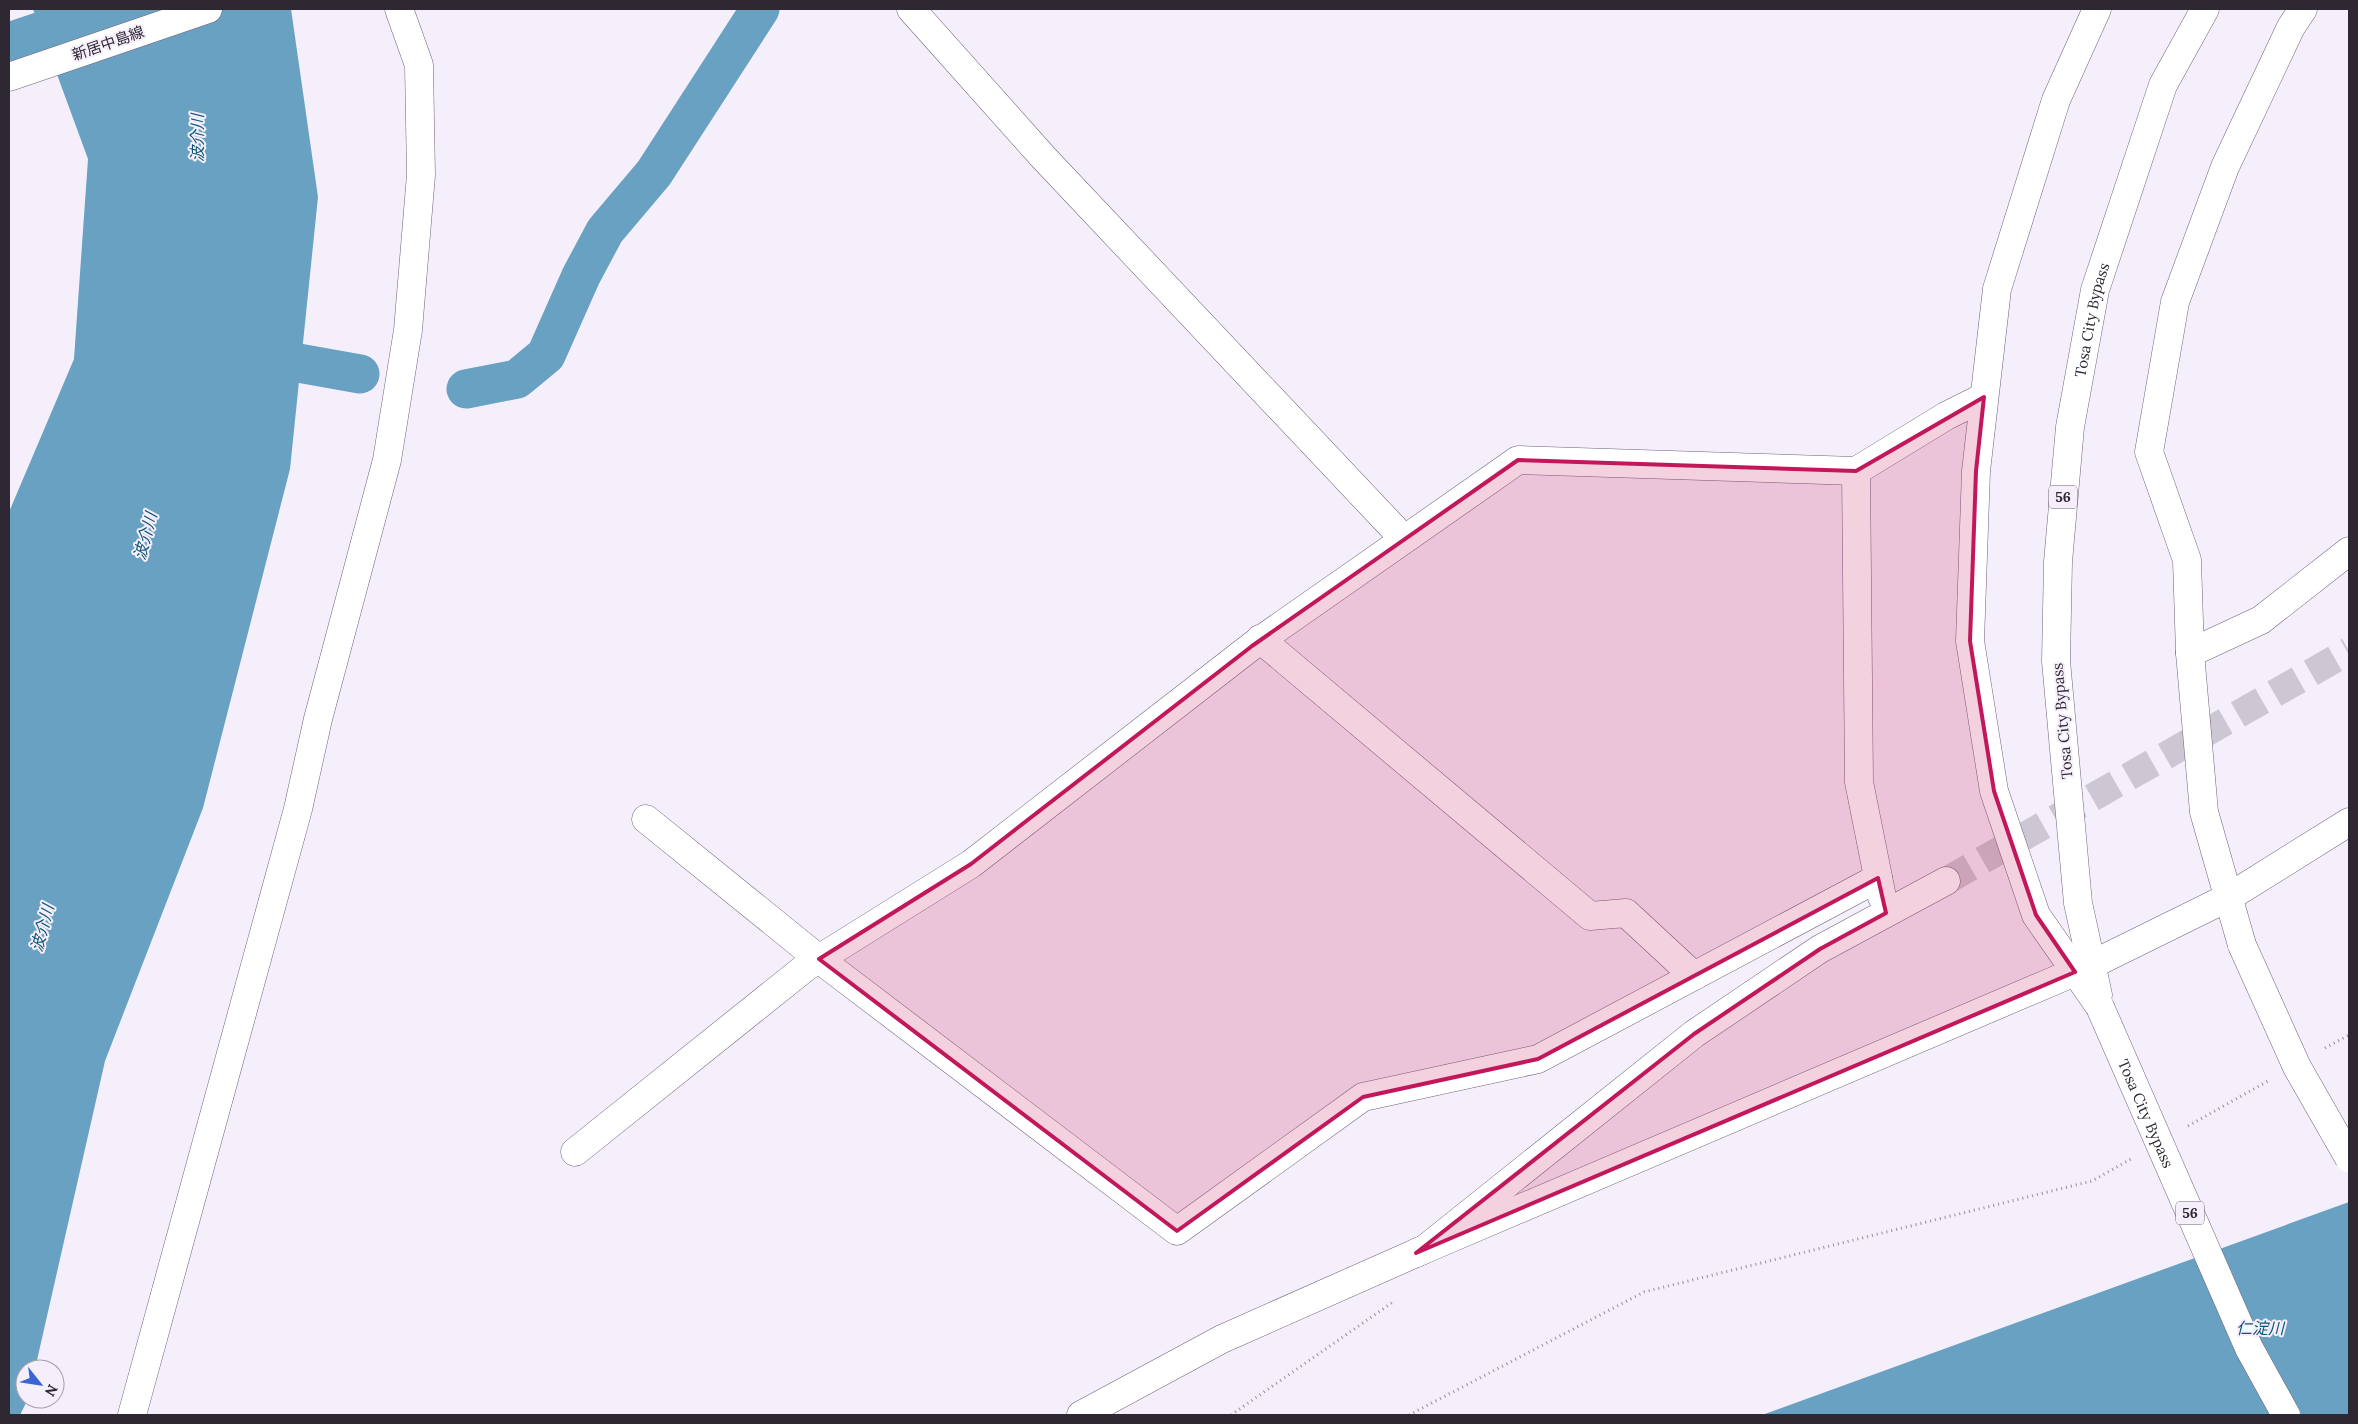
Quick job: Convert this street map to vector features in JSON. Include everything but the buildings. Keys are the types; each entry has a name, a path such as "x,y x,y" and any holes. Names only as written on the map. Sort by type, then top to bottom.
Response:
{"main road":[{"name":"新居中島線","path":"9,77 208,9"},
{"path":"132,1415 298,809 318,719 387,460 408,330 421,175 419,64 399,9"},
{"path":"911,9 1044,158 1404,539"},
{"path":"2083,969 2036,915 1994,792 1970,641 1976,471 1997,289 2056,100 2097,9"},
{"name":"Tosa City Bypass","path":"2205,9 2163,85 2098,281 2070,427 2058,562 2056,662 2083,969 2248,1348 2286,1415"},
{"path":"2304,9 2290,27 2225,167 2175,302 2149,452 2187,560 2190,653 2204,812 2242,945 2297,1067 2349,1158"},
{"path":"575,1152 806,967 971,864 1260,639 1518,460 1856,471 1946,416 1984,397"},
{"path":"1856,471 1859,782 1886,913"},
{"path":"2190,653 2260,620 2349,551"},
{"path":"1260,639 1590,916 1626,913 1694,976"},
{"path":"646,819 819,959 1177,1231 1363,1097 1538,1060 1878,878"},
{"path":"1416,1253 2083,969 2229,896 2349,822"},
{"path":"1081,1415 1222,1339 1425,1249 1694,1034 1820,948 1946,881"}],"path":[{"path":"2324,1049 2349,1035"},
{"path":"2186,1128 2272,1078"},
{"path":"1408,1415 1644,1292 2092,1181 2135,1157"},
{"path":"1231,1415 1398,1298"}],"highlighted area":[{"path":"1984,397 1976,471 1970,641 1994,791 2036,915 2075,972 1416,1253 1694,1034 1820,949 1886,913 1878,878 1538,1059 1363,1097 1177,1231 819,959 971,864 1252,646 1518,460 1856,471"}],"water":[{"name":"波介川","path":"33,9 291,9 318,197 290,469 203,808 105,1061 37,1359 15,1359 15,1409 23,1409 20,1415 9,1415 9,512 74,359 88,159"},
{"name":"仁淀川","path":"2349,1202 2349,1415 1762,1415"}],"waterway":[{"path":"9,42 107,9"},
{"path":"466,389 517,379 546,355 581,276 605,231 654,173 760,9"},
{"path":"248,354 360,374"}],"tunnel":[{"path":"1946,881 2349,651"}]}
